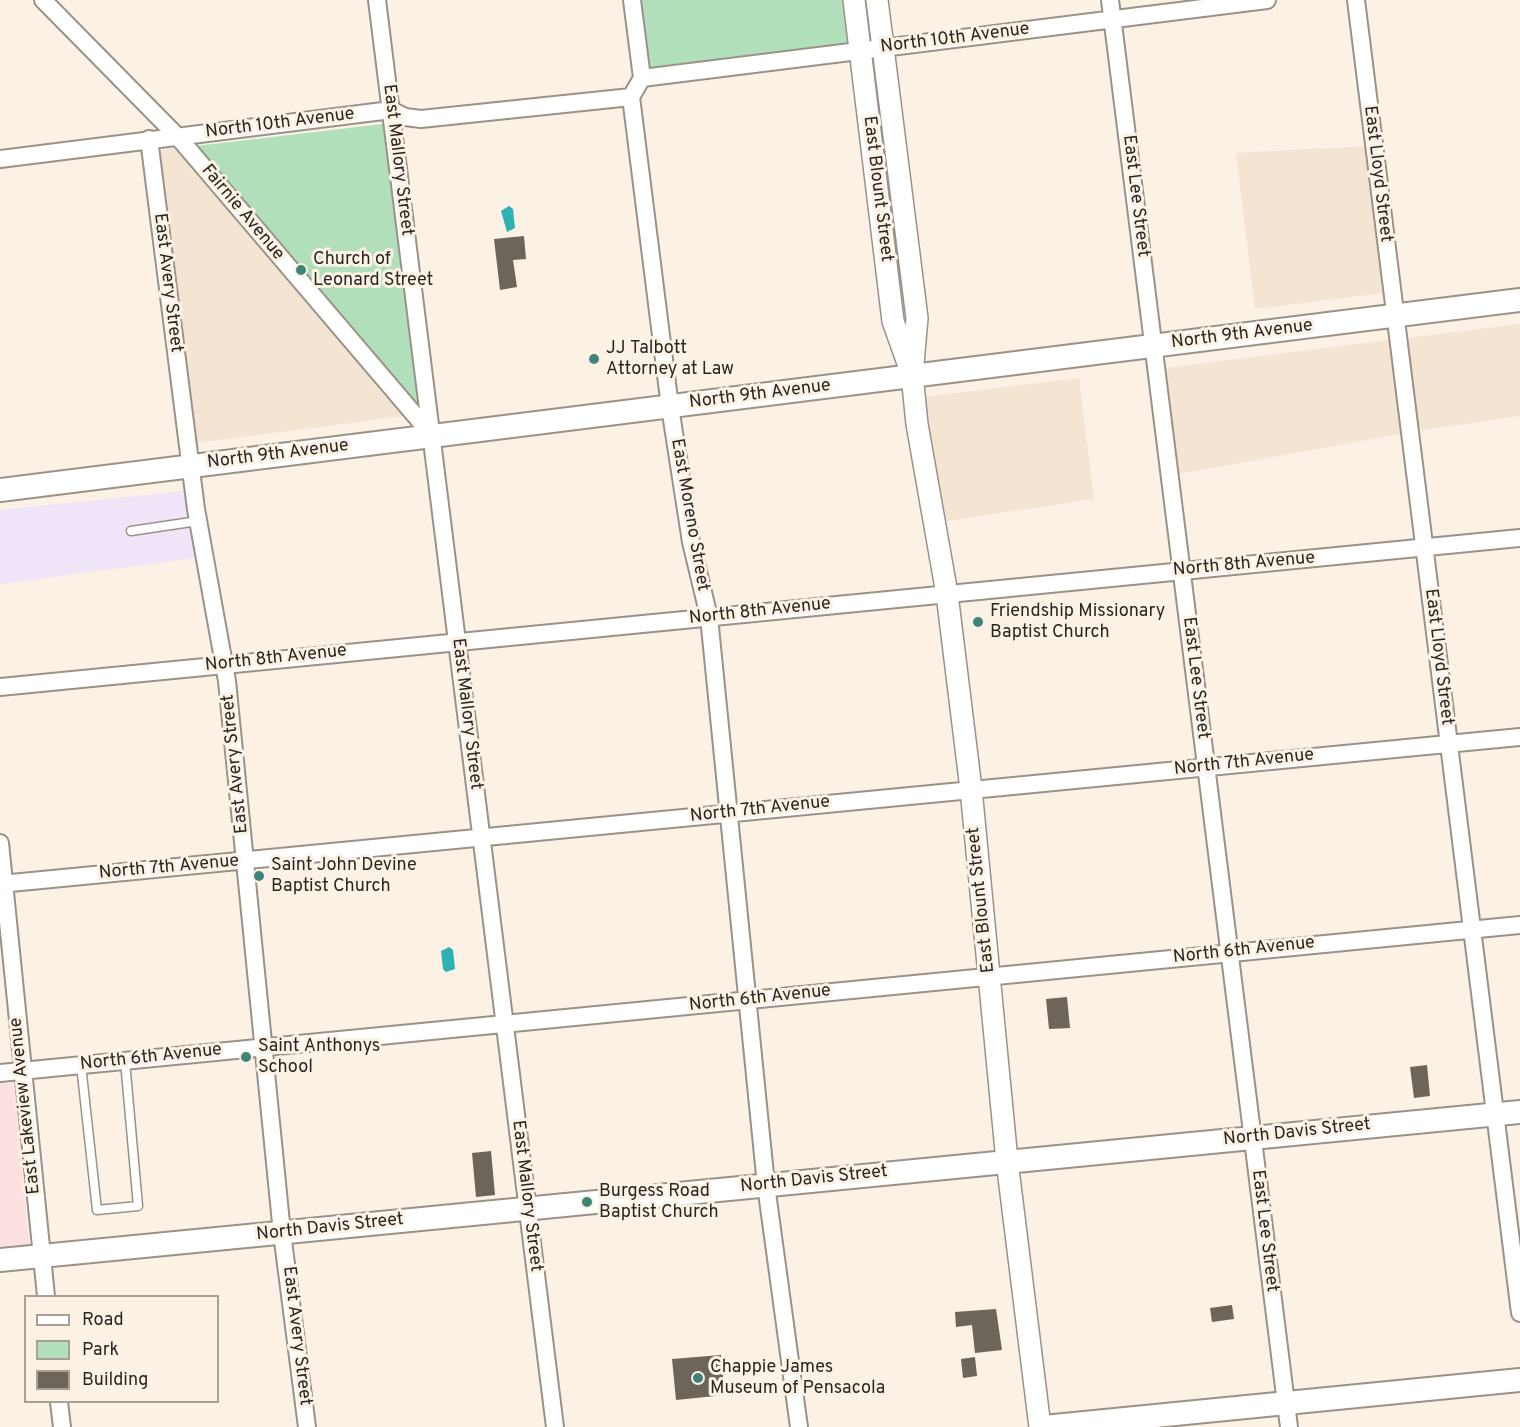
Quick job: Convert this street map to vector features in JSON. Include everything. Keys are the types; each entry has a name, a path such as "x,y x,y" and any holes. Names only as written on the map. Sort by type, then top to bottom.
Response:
{"main road":[{"name":"North 9th Avenue","path":"0,490 1520,300"},
{"name":"North Davis Street","path":"0,1260 1520,1112"},
{"path":"1042,1427 1520,1380"}],"street":[{"name":"Fairnie Avenue","path":"43,0 178,137 431,435"},
{"name":"East Mallory Street","path":"377,0 555,1427"},
{"path":"631,97 642,78 632,0"},
{"name":"East Blount Street","path":"854,0 893,321 912,375 929,507 947,594 971,789 1007,1161 1042,1427"},
{"name":"East Blount Street","path":"877,0 917,318 912,375"},
{"name":"East Lee Street","path":"1110,0 1289,1427"},
{"name":"North 10th Avenue","path":"642,78 1267,0"},
{"name":"East Lloyd Street","path":"1356,0 1520,1313"},
{"name":"North 10th Avenue","path":"0,159 391,110 405,117 422,119 631,97"},
{"name":"East Moreno Street","path":"631,97 670,407 691,542 709,617 766,1185 799,1427"},
{"name":"East Avery Street","path":"149,139 190,466 225,664 247,860 282,1233 307,1427"},
{"name":"North 8th Avenue","path":"0,687 1520,538"},
{"name":"North 7th Avenue","path":"2,884 1520,736"},
{"name":"East Lakeview Avenue","path":"0,843 2,884 46,1295"},
{"name":"North 6th Avenue","path":"0,1073 1520,925"},
{"path":"59,1403 62,1427"}],"lane":[{"path":"131,531 198,521"},
{"path":"81,1065 97,1210 138,1206 125,1061"}],"shaded area":[{"path":"1365,146 1383,293 1255,309 1236,153"},
{"path":"176,148 405,416 196,443 159,150"},
{"path":"1520,324 1520,416 1419,431 1407,338"},
{"path":"1389,340 1401,434 1179,474 1165,368"},
{"path":"1079,378 1094,499 941,522 923,397"},
{"path":"185,491 195,558 0,584 0,510"},
{"path":"14,1082 29,1244 0,1247 0,1084"}],"green space":[{"path":"641,0 846,0 852,44 650,67"},
{"path":"383,124 419,408 196,146"}],"water":[{"path":"509,206 513,209 515,228 507,232 501,211"},
{"path":"449,947 453,950 455,969 446,972 443,969 441,951"}],"building":[{"path":"524,236 526,259 513,260 517,287 500,290 494,239"},
{"path":"1067,997 1070,1028 1049,1029 1046,999"},
{"path":"1427,1065 1430,1096 1414,1098 1410,1067"},
{"path":"491,1151 495,1195 476,1197 472,1153"},
{"path":"1232,1305 1234,1319 1212,1322 1210,1308"},
{"path":"996,1309 1002,1350 975,1353 972,1325 956,1327 955,1312"},
{"name":"Chappie James Museum of Pensacola","path":"721,1355 725,1395 676,1400 672,1359"},
{"path":"975,1357 977,1376 963,1378 961,1359"}],"place":[{"name":"Church of Leonard Street","path":"301,270"},
{"name":"JJ Talbott Attorney at Law","path":"594,359"},
{"name":"Friendship Missionary Baptist Church","path":"978,622"},
{"name":"Saint John Devine Baptist Church","path":"259,876"},
{"name":"Saint Anthonys School","path":"246,1057"},
{"name":"Burgess Road Baptist Church","path":"587,1202"},
{"name":"Chappie James Museum of Pensacola","path":"698,1378"}]}
